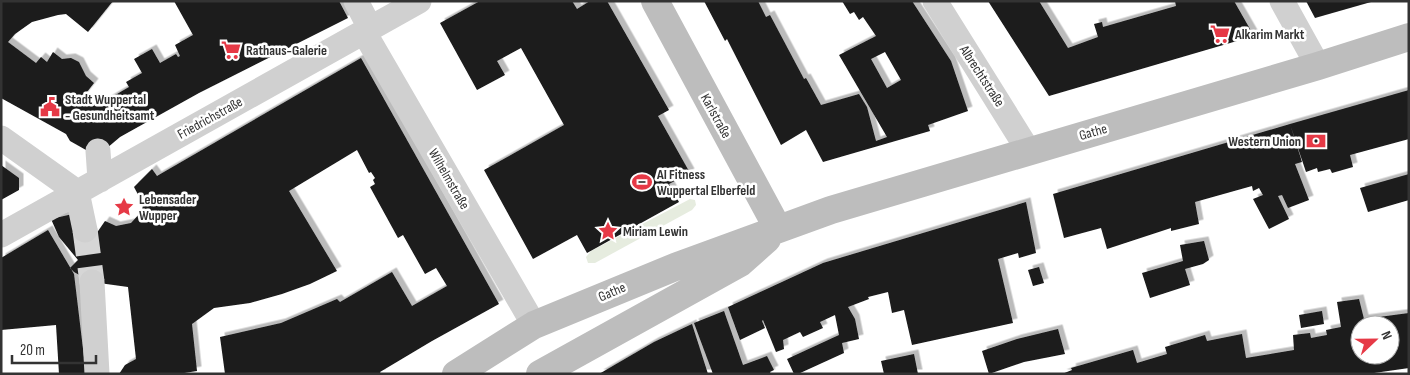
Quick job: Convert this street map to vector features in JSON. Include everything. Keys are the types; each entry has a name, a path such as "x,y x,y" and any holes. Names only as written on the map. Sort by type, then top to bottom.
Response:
{"main road":[{"name":"Karlstraße","path":"655,1 778,229"},
{"name":"Gathe","path":"456,374 534,325 675,267 831,210 1028,150 1318,66 1409,37"},
{"name":"Gathe","path":"540,374 740,263 778,229"}],"street":[{"name":"Wilhelmstraße","path":"356,1 367,30 534,325"},
{"name":"Friedrichstraße","path":"1,235 419,1"},
{"name":"Albrechtstraße","path":"935,1 1028,150"},
{"path":"1282,1 1318,66"},
{"path":"1,138 77,192 85,230"},
{"path":"98,151 100,180"},
{"path":"92,282 97,374"}],"shaded area":[{"path":"690,199 695,200 696,205 692,210 595,263 588,263 586,257 591,251"}],"building":[{"path":"1,1 113,1 88,32 66,14 58,15 32,22 15,34 8,42 36,63 41,57 47,62 53,52 62,59 71,58 79,62 86,76 94,83 83,97 91,104 100,104 129,87 126,82 142,73 134,59 152,49 160,63 176,54 178,57 180,56 175,45 193,35 174,1 339,1 348,18 199,93 120,137 107,148 86,150 70,141 66,134 1,98"},
{"path":"480,1 572,1 577,9 590,1 607,1 669,110 658,116 690,173 669,184 679,202 587,253 577,235 533,259 484,170 564,125 521,48 497,61 505,75 477,90 440,23"},
{"path":"704,1 758,1 766,17 770,15 804,79 806,78 821,105 859,94 867,107 876,141 887,137 839,55 876,36 863,17 859,20 854,12 850,14 842,1 912,1 951,61 968,111 928,125 930,131 823,162 806,130 781,145 727,39 725,41","holes":["885,52 901,80 887,88 871,59"]},
{"path":"988,1 1039,1 1068,48 1098,37 1094,24 1102,22 1103,27 1176,6 1175,1 1234,1 1254,36 1049,96"},
{"path":"1306,1 1371,1 1371,2 1315,18"},
{"path":"361,58 499,304 432,341 380,372 381,374 225,374 220,337 281,323 337,299 340,302 392,272 412,306 447,286 436,268 425,274 403,235 398,238 370,187 375,184 373,180 375,178 371,172 369,173 357,150 289,191 337,271 310,284 282,294 250,303 214,308 192,324 197,371 178,374 119,374 125,365 136,359 128,287 92,282 74,272 70,268 78,260 59,237 51,219 77,213 94,237 105,221 116,226 131,223 142,211 143,204 134,187 152,169 157,176"},
{"path":"1409,90 1409,139 1350,155 1353,167 1332,173 1330,169 1318,172 1317,168 1306,172 1290,124"},
{"path":"1290,124 1302,162 1295,164 1309,200 1288,208 1282,195 1278,196 1289,219 1269,229 1253,199 1263,195 1259,188 1253,191 1252,186 1195,202 1199,224 1171,231 1171,228 1107,249 1101,228 1064,238 1053,194"},
{"path":"1,165 19,178 19,190 1,200"},
{"path":"1409,174 1409,200 1368,212 1360,188"},
{"path":"1026,202 1036,253 1019,258 1018,253 998,259 1013,323 912,345 904,310 892,313 888,292 868,297 869,299 848,307 855,319 859,339 842,343 844,353 798,374 794,374 787,359 839,335 835,315 820,322 823,328 803,337 800,332 783,340 784,349 776,352 763,320 765,328 740,340 728,307 823,263"},
{"path":"48,230 74,274 86,374 59,374 56,325 1,330 1,258"},
{"path":"1204,241 1209,260 1203,264 1185,269 1190,285 1150,298 1142,273 1183,261 1180,245"},
{"path":"1039,267 1044,283 1033,286 1028,270"},
{"path":"1359,299 1363,315 1350,315 1350,365 1400,365 1400,315 1394,315 1409,313 1409,368 1367,374 1062,374 1072,370 1071,368 1133,350 1137,363 1167,354 1165,347 1205,335 1207,341 1242,334 1246,358 1294,350 1293,335 1310,333 1311,338 1327,335 1326,330 1341,327 1337,302"},
{"path":"724,311 743,365 767,356 774,370 770,372 771,374 713,374 694,323"},
{"path":"1322,311 1324,324 1301,328 1299,315"},
{"path":"692,324 708,374 599,374 654,342"},
{"path":"1058,329 1065,354 1024,362 989,374 982,351 1017,339"},
{"path":"914,354 918,374 884,374 881,361"}],"tunnel":[{"path":"85,230 92,282"}],"place":[{"name":"Alkarim Markt","path":"1220,34"},
{"name":"Rathaus-Galerie","path":"231,50"},
{"name":"Stadt Wuppertal - Gesundheitsamt","path":"50,107"},
{"name":"Western Union","path":"1316,141"},
{"name":"AI Fitness Wuppertal Elberfeld","path":"642,182"},
{"name":"Lebensader Wupper","path":"124,207"},
{"name":"Miriam Lewin","path":"608,231"}]}
